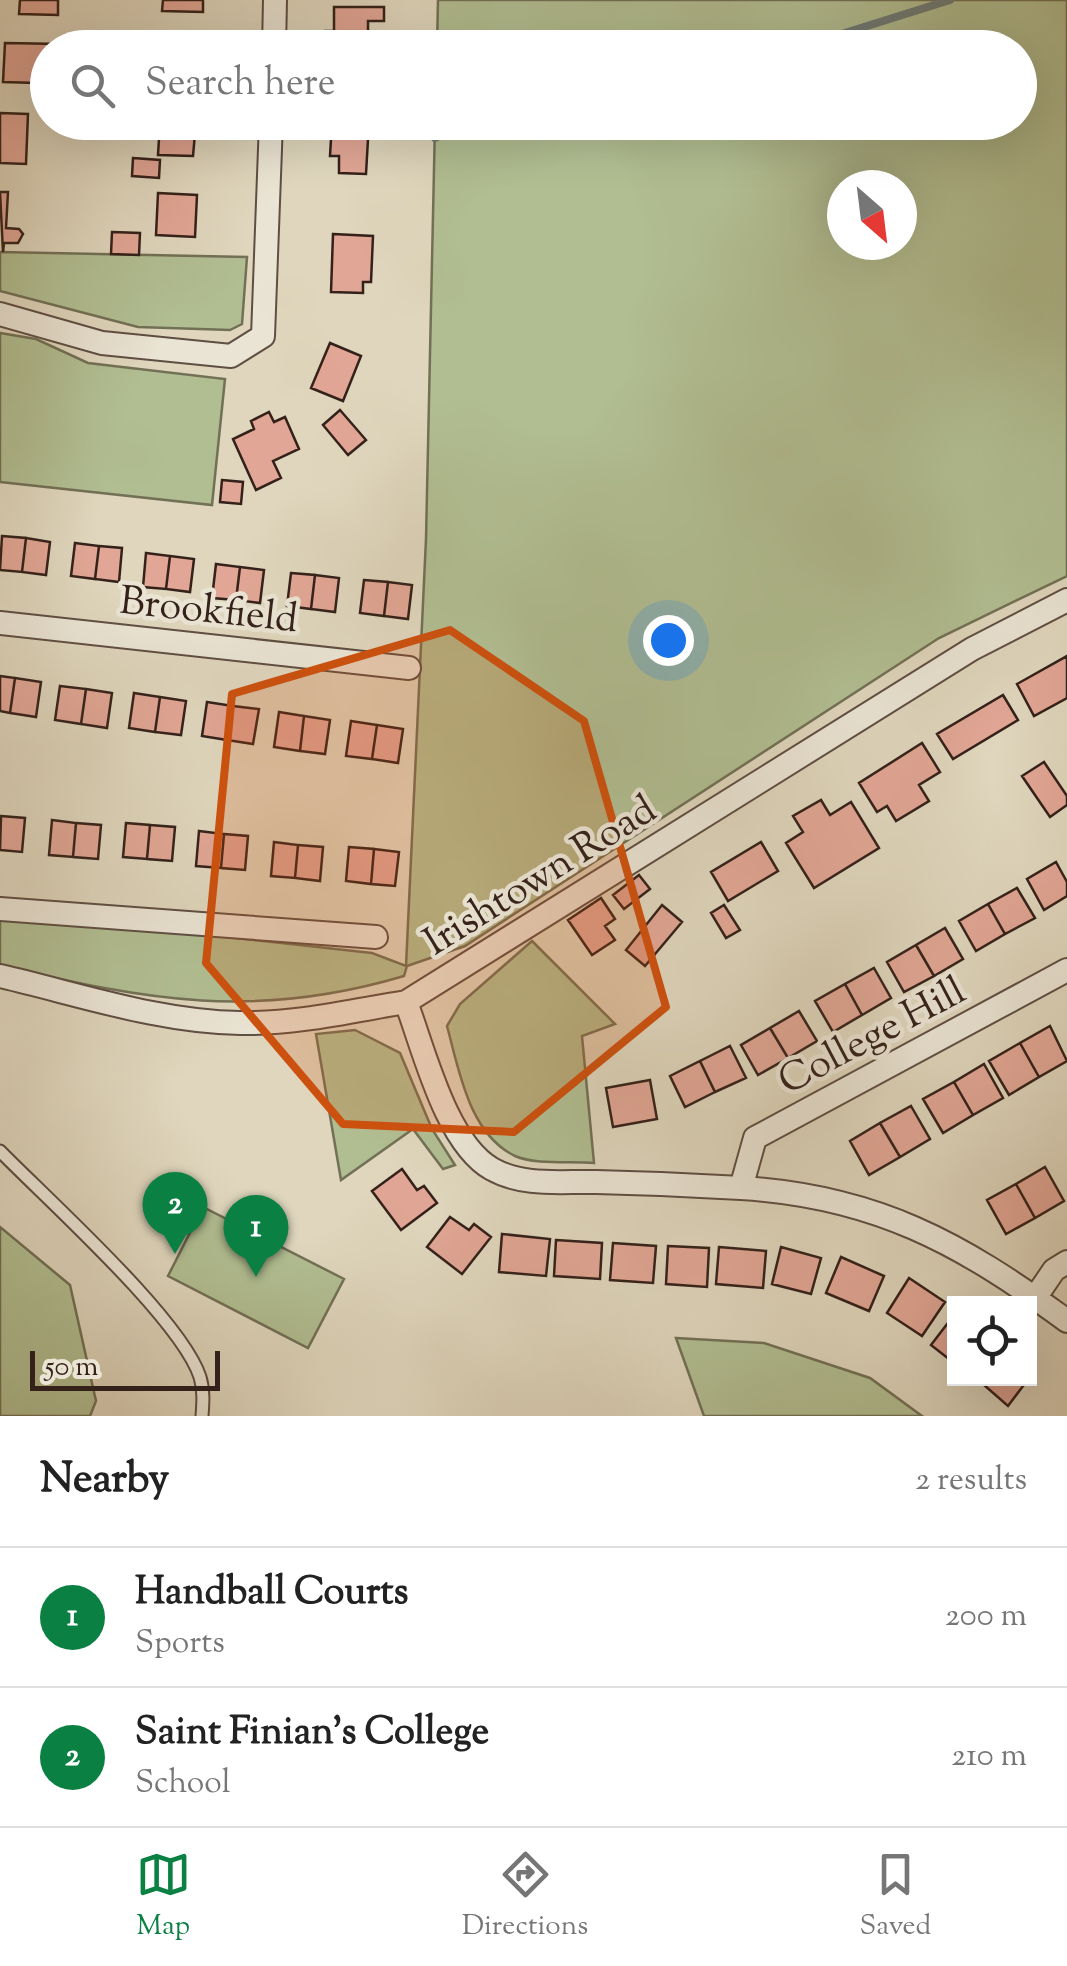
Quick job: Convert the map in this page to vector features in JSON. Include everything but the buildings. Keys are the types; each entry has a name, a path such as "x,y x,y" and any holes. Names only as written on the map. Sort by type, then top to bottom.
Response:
{"street":[{"path":"275,30 276,0"},
{"path":"0,314 102,342 230,356 263,336 270,140"},
{"name":"Irishtown Road","path":"0,976 181,1018 240,1023 299,1020 406,1002 972,648 1067,600"},
{"name":"Brookfield","path":"0,623 409,668"},
{"path":"0,909 376,937"},
{"name":"College Hill","path":"741,1188 756,1138 1067,970"},
{"path":"406,1002 442,1100 468,1150 494,1170 542,1184 800,1193 908,1222 1032,1296"},
{"path":"1036,1296 1054,1270 1067,1262"},
{"path":"1037,1299 1067,1321"}],"lane":[{"path":"0,1151 131,1284 188,1352 200,1378 202,1416"}],"highlighted area":[{"path":"450,630 584,721 666,1007 514,1132 343,1124 206,963 232,694"}],"green space":[{"path":"438,0 1067,0 1067,576 939,638 465,946 407,966 404,976 299,998 250,1001 153,996 0,965 0,912 372,953 406,966 426,539 435,140 1037,140 1037,30 437,30"},
{"path":"0,252 247,257 242,324 230,330 138,327 0,291"},
{"path":"0,333 36,339 88,363 225,379 212,505 0,482"},
{"path":"532,941 615,1024 582,1036 594,1163 533,1161 499,1146 476,1117 456,1062 447,1026 460,1004"},
{"path":"355,1030 400,1053 432,1129 455,1165 443,1169 413,1129 341,1180 316,1034"},
{"path":"203,1207 344,1279 308,1348 168,1276"},
{"path":"0,1227 70,1285 96,1401 90,1416 0,1416"},
{"path":"676,1338 764,1343 870,1378 922,1416 704,1416"}],"waterway":[{"path":"854,30 950,0"}],"place":[{"name":"Saint Finian's College","path":"175,1254"},
{"name":"Handball Courts","path":"256,1277"}]}
